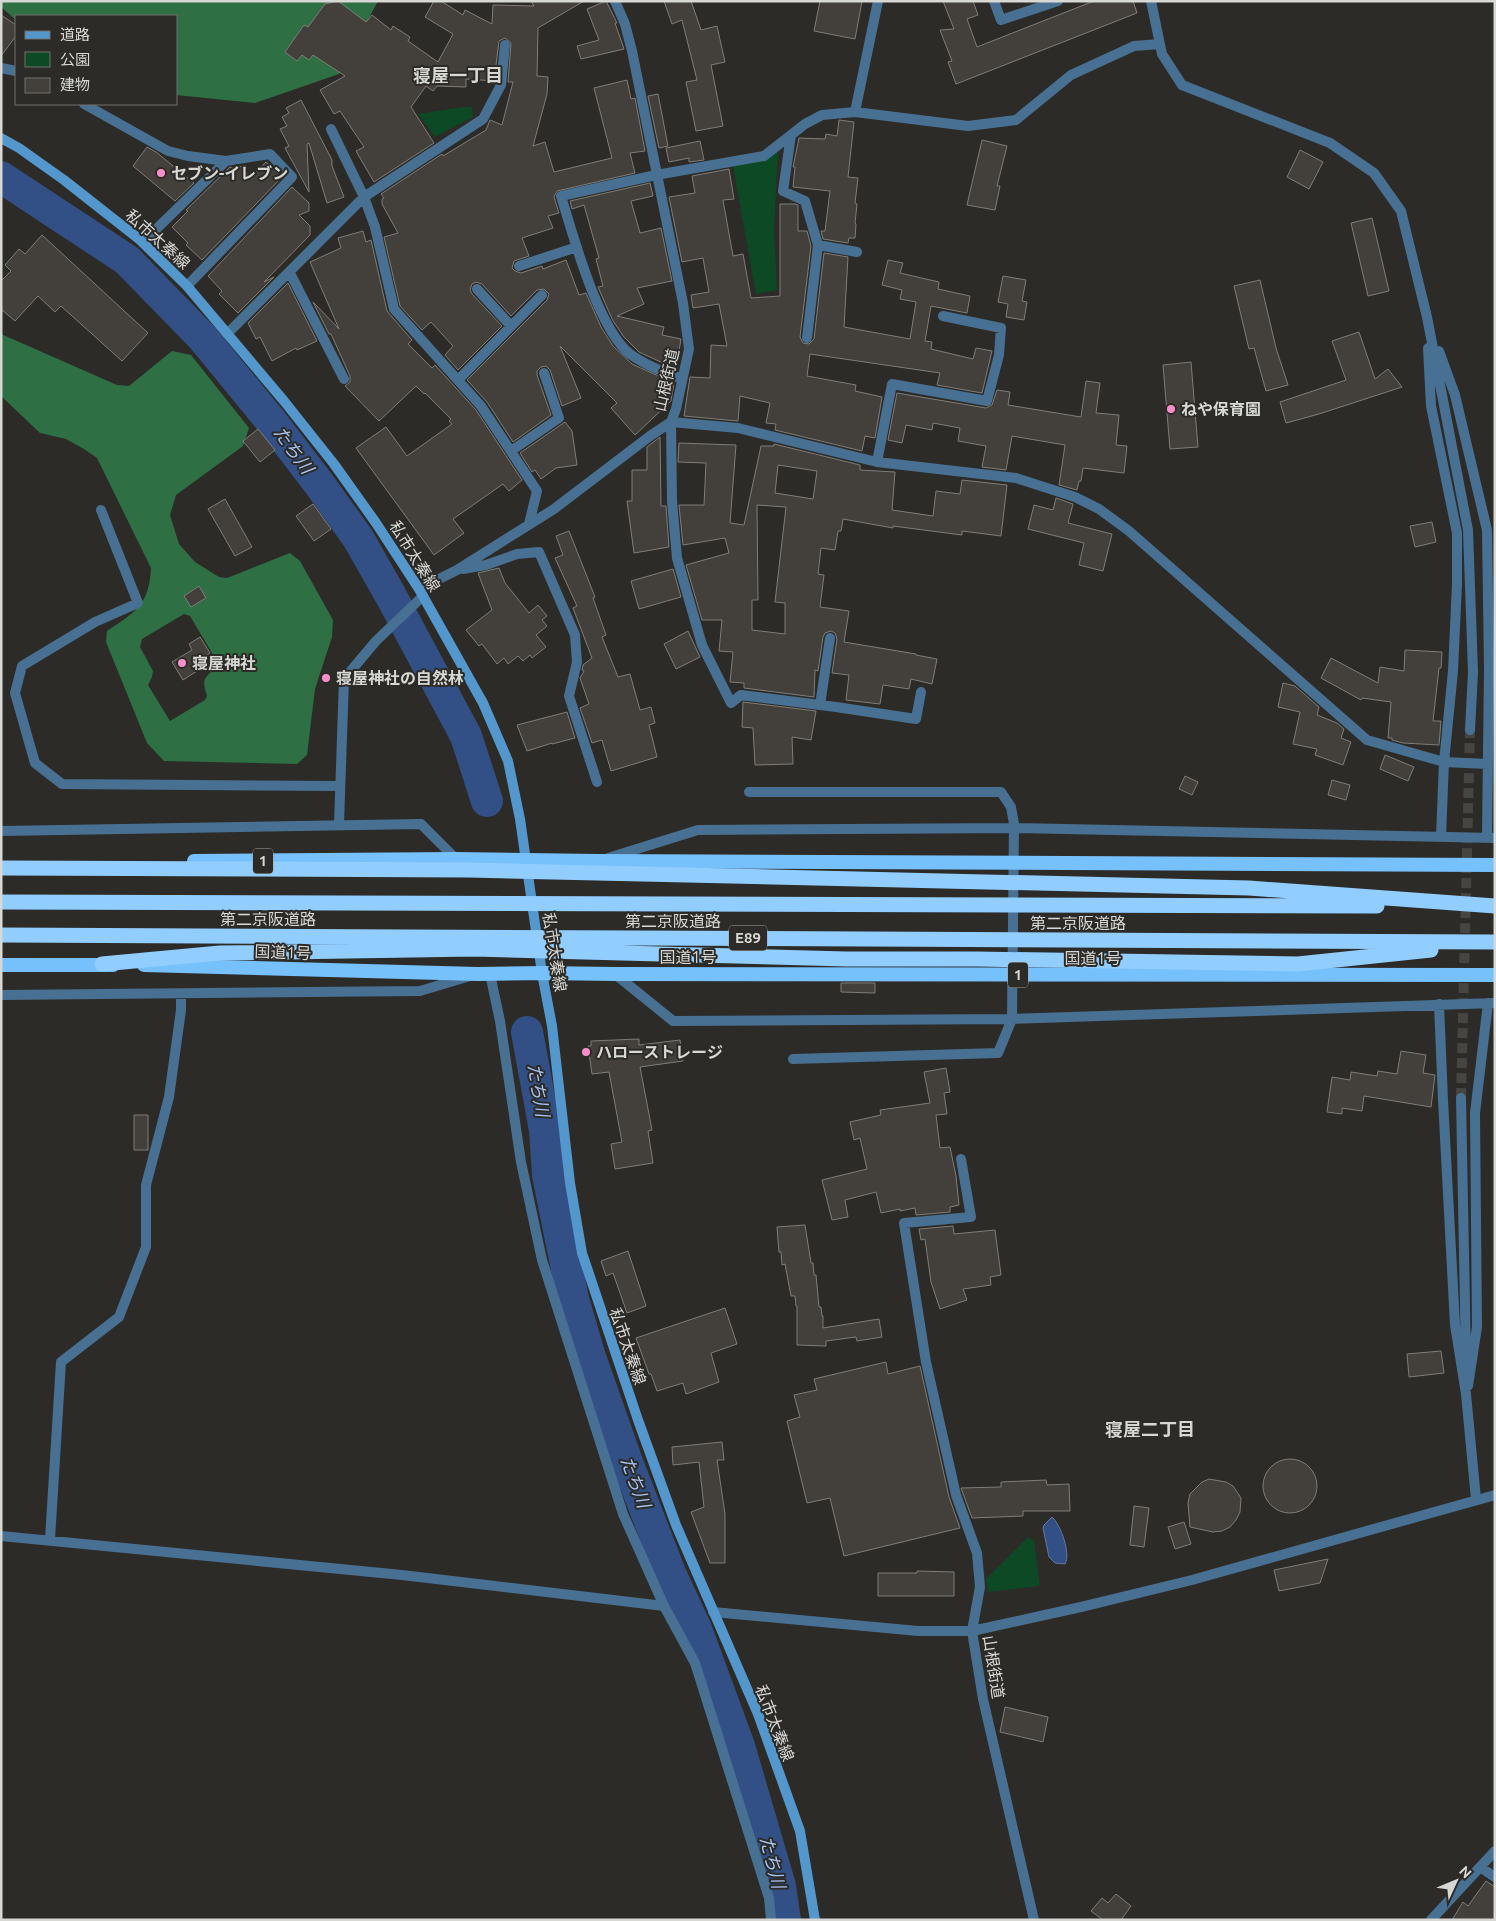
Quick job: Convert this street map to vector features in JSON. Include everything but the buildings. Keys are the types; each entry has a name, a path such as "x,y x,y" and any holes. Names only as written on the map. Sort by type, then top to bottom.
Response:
{"highway":[{"name":"1","path":"1,862 456,859 1495,865"},
{"path":"1,868 469,870 1249,888 1495,906"},
{"name":"第二京阪道路","path":"1,902 1495,906"},
{"name":"第二京阪道路","path":"1,934 1495,943"},
{"path":"102,964 220,954 475,949 846,959 1298,964 1495,943"},
{"name":"国道1号","path":"1,965 102,964 484,974 1495,975"}],"main road":[{"name":"私市太秦線","path":"1,138 19,148 64,180 143,242 187,286 284,401 334,464 376,523 421,593 483,704 508,762 520,819 542,973 552,1026 570,1184 582,1253 672,1516 758,1714 800,1831 815,1920"}],"street":[{"name":"山根街道","path":"615,1 625,24 632,51 683,303 689,349 676,410 671,422 672,501 677,558 702,645 731,703 740,695 820,705"},
{"path":"855,112 878,1"},
{"path":"994,1 1001,20 1058,1"},
{"path":"1151,1 1162,54 1182,85 1330,143 1374,173 1401,211 1427,317 1468,530 1473,672 1470,730"},
{"path":"682,379 630,354 616,340 600,309 577,247 561,196 656,175 764,156 805,124 822,115 855,112 968,126 1016,120 1071,75 1134,46 1160,44"},
{"path":"227,334 364,197 483,119 501,85 505,45"},
{"path":"1,68 15,71"},
{"path":"86,105 168,151 188,156 226,161 270,154 292,177 187,286"},
{"path":"331,128 364,197 375,227 394,309 482,406 537,491 530,524"},
{"path":"791,136 783,191 805,201 818,245 807,338"},
{"path":"143,242 226,161"},
{"path":"818,245 857,252"},
{"path":"519,266 577,247"},
{"path":"290,273 344,380"},
{"path":"477,289 512,326"},
{"path":"458,380 542,295"},
{"path":"877,462 892,384 987,402 999,355 1001,328 944,316"},
{"path":"1427,317 1431,406 1457,534 1453,671 1444,762 1441,837"},
{"path":"598,861 698,830 1013,828 1491,837 1488,764 1487,530 1455,395 1427,317"},
{"path":"511,451 559,418 544,373"},
{"path":"339,824 344,679 376,641 421,593 554,509 671,422 738,428 877,462 1016,478 1075,497 1099,509 1129,531 1368,740 1444,762 1488,764"},
{"path":"101,510 138,602 95,622 22,666 15,693 35,763 62,784 340,786"},
{"path":"457,570 486,565 517,554 539,552 575,635 577,662 569,696 597,782"},
{"path":"830,638 820,705 916,719 921,692"},
{"path":"749,792 1001,792 1011,807 1014,824 1012,1019 998,1054 793,1059"},
{"path":"1,831 421,824 456,859"},
{"path":"1,995 420,991 484,974 500,1021 521,1162 542,1260 623,1514 664,1606 696,1663 769,1898 771,1920"},
{"path":"616,974 673,1021 1012,1019 1491,1003 1476,1113 1477,1327 1466,1394"},
{"path":"50,1539 61,1362 119,1317 146,1247 146,1185 169,1096 181,1010 181,994"},
{"path":"1439,1004 1455,1325 1466,1394 1476,1499"},
{"path":"1461,1098 1466,1394"},
{"name":"山根街道","path":"961,1159 971,1217 904,1224 926,1362 956,1495 977,1553 980,1587 972,1631 983,1699 1034,1920"},
{"path":"713,1612 918,1631 972,1631 1192,1580 1495,1495"},
{"path":"1,1536 50,1539 402,1575 664,1606"},
{"path":"1431,1920 1495,1851"},
{"path":"1480,1866 1495,1877"}],"green space":[{"path":"1,1 378,1 339,74 255,103 178,95 178,15 15,15 15,19 1,7"},
{"path":"472,107 473,117 435,137 418,114"},
{"path":"778,152 774,231 777,290 756,294 733,166"},
{"path":"1,334 117,385 129,386 172,351 191,355 249,428 243,446 176,495 170,515 179,544 195,562 219,577 227,578 290,553 300,561 333,620 332,637 315,689 307,755 297,764 164,761 147,743 106,642 107,631 133,613 144,600 150,581 151,568 97,458 66,439 40,433 1,396","holes":["184,614 190,616 215,658 215,668 208,675 204,683 207,696 205,700 170,721 148,685 153,671 140,647 142,639"]},
{"path":"1028,1537 1034,1540 1040,1586 988,1592 986,1579"}],"water":[{"path":"1052,1517 1059,1526 1066,1547 1067,1559 1065,1564 1055,1563 1049,1557 1043,1528"}],"waterway":[{"name":"たち川","path":"1,177 127,260 203,338 271,421 358,538 391,596 466,736 487,801"},
{"name":"たち川","path":"527,1032 545,1130 548,1175 573,1299 589,1354 627,1462 670,1573 696,1629 739,1746 780,1886 785,1920"}],"tunnel":[{"path":"1461,1098 1470,730"}],"place":[{"name":"セブン-イレブン","path":"161,173"},
{"name":"ねや保育園","path":"1171,409"},
{"name":"寝屋神社","path":"182,663"},
{"name":"寝屋神社の自然林","path":"326,678"},
{"name":"ハローストレージ","path":"586,1052"}],"district":[{"name":"寝屋一丁目","path":"458,76"},
{"name":"寝屋二丁目","path":"1150,1430"}]}
